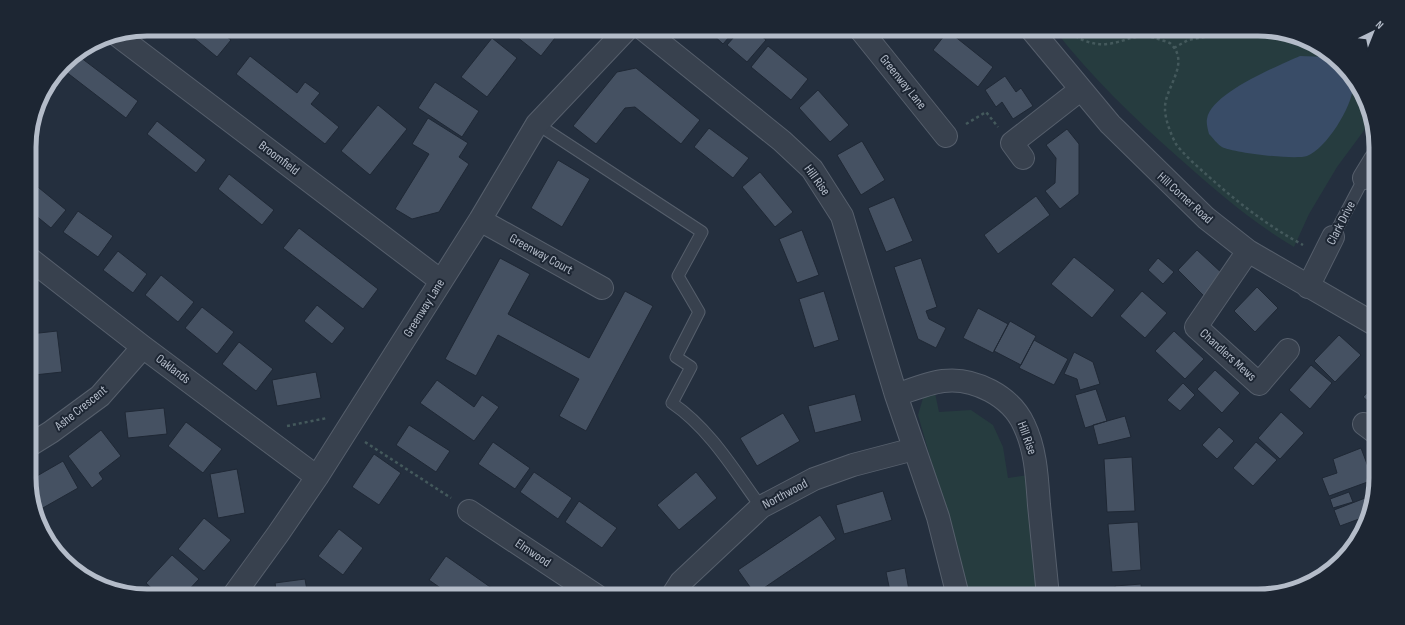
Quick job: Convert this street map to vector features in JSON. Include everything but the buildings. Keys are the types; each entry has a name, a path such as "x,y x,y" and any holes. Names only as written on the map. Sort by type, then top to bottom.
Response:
{"street":[{"name":"Greenway Lane","path":"238,589 317,477 480,220 537,124 620,36"},
{"name":"Hill Rise","path":"652,36 782,141 812,169 842,216 896,395 938,517 956,589"},
{"name":"Greenway Lane","path":"866,36 946,136"},
{"name":"Hill Corner Road","path":"1037,36 1080,90 1110,124 1176,192 1206,218 1248,251 1369,321"},
{"name":"Broomfield","path":"123,39 441,281"},
{"path":"1018,151 1080,90"},
{"name":"Clark Drive","path":"1364,178 1369,170"},
{"name":"Greenway Court","path":"480,220 602,288"},
{"name":"Clark Drive","path":"1308,287 1333,236"},
{"name":"Chandlers Mews","path":"1248,251 1196,328 1259,384 1288,350"},
{"name":"Oaklands","path":"36,264 143,347 317,477"},
{"name":"Ashe Crescent","path":"36,441 52,432 100,396 143,347"},
{"name":"Hill Rise","path":"896,395 943,381 962,382 980,386 995,394 1007,402 1017,412 1024,424 1035,456 1047,589"},
{"name":"Northwood","path":"676,589 760,507 814,479 853,465 914,449"},
{"name":"Elmwood","path":"469,511 586,589"}],"lane":[{"path":"537,124 702,232 678,276 699,312 676,357 691,367 672,403 691,416 705,430 760,507"},
{"name":"Clark Drive","path":"1333,236 1364,178"}],"path":[{"path":"1078,36 1088,42 1107,44 1130,37 1153,37 1171,43 1178,54 1179,64 1166,95 1165,110 1175,143 1186,156 1226,192 1257,216 1295,241 1323,256"},
{"path":"1174,48 1188,40 1210,36"},
{"path":"946,136 986,112 1018,151"},
{"path":"267,439 276,428 328,418 469,511"}],"green space":[{"path":"1059,36 1266,36 1280,38 1301,44 1326,59 1337,68 1354,91 1361,104 1367,127 1337,167 1309,214 1294,247 1235,206 1162,143 1129,112"},
{"path":"935,393 939,412 971,410 993,425 1003,447 1008,478 1029,475 1038,589 966,589 958,554 918,415 923,398"}],"water":[{"path":"1300,56 1323,57 1337,68 1353,89 1348,105 1337,126 1330,136 1314,152 1307,156 1290,157 1239,152 1222,147 1209,134 1207,119 1211,109 1232,90 1262,73"}]}
